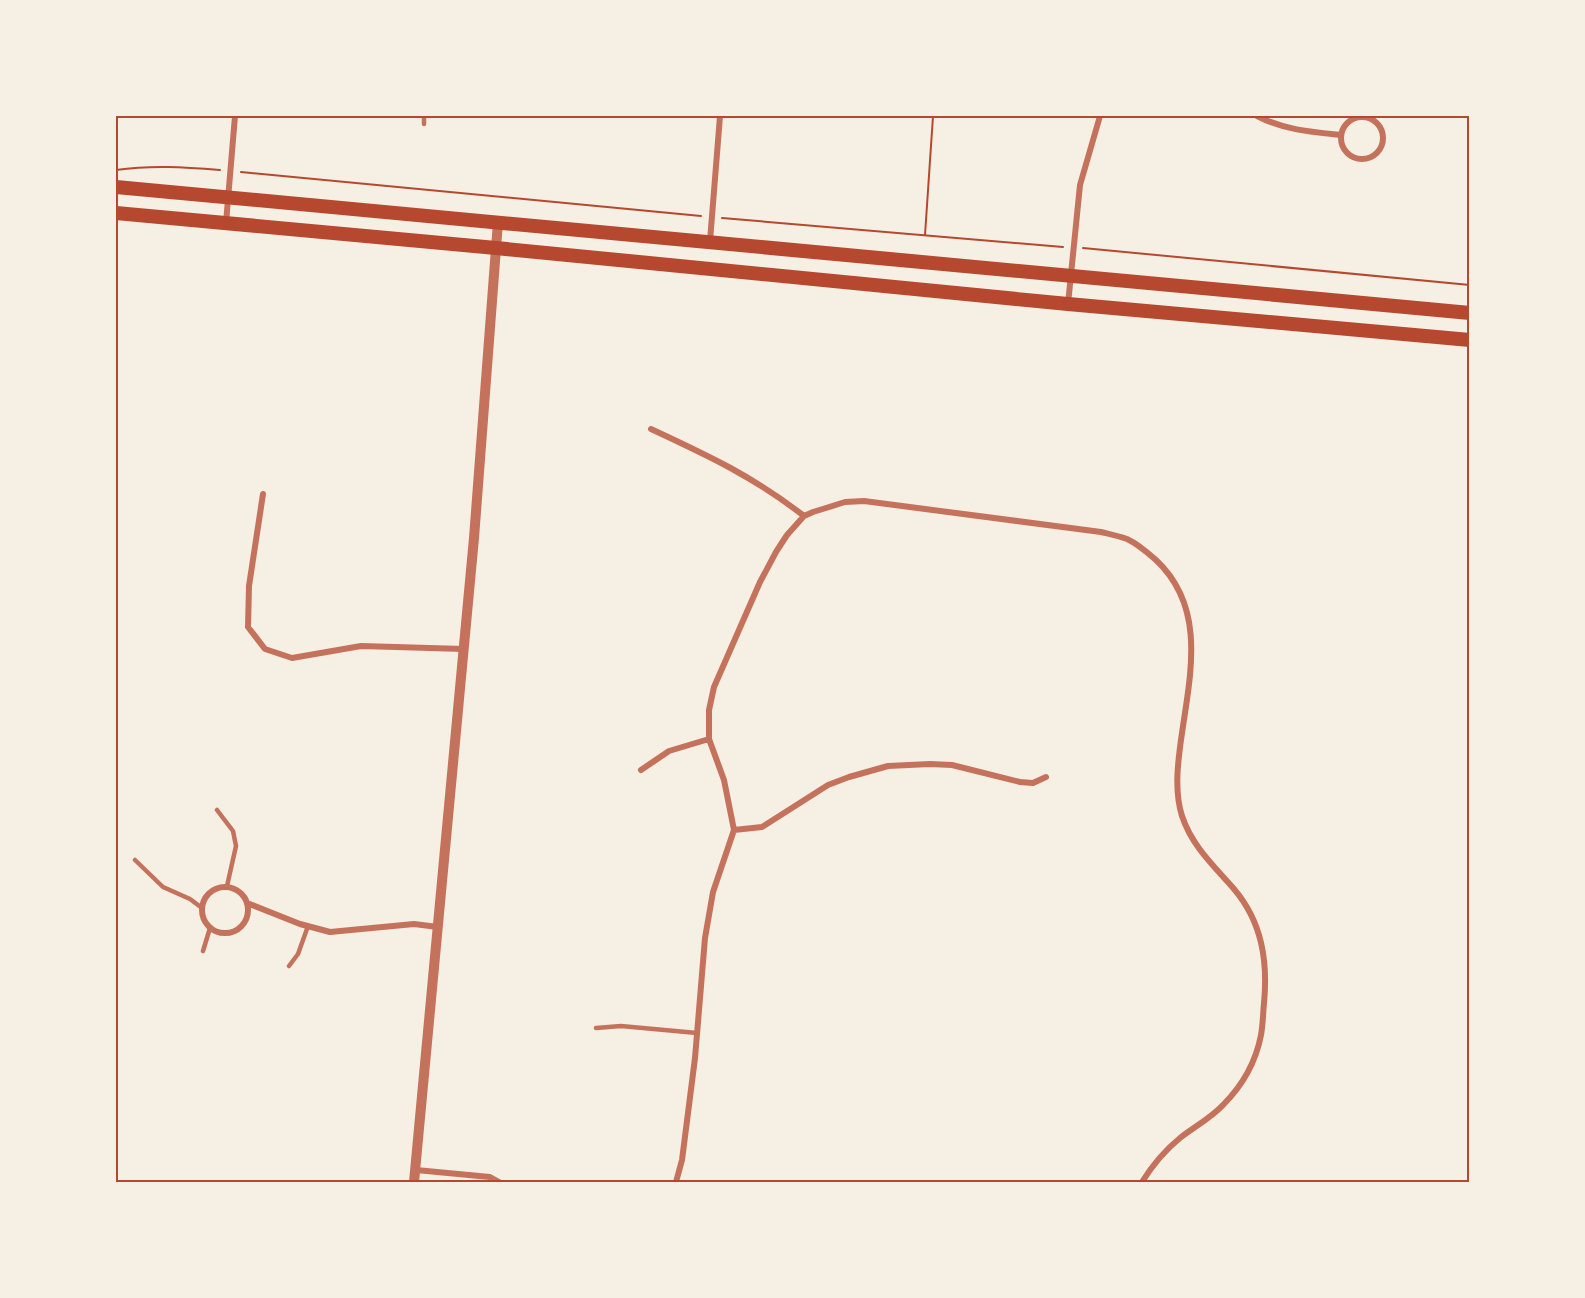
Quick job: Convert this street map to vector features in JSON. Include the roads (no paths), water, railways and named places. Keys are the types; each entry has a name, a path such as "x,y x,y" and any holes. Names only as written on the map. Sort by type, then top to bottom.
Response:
{"main road":[{"path":"116,187 1470,314"},
{"path":"116,213 1470,340"}],"street":[{"path":"226,224 235,116"},
{"path":"710,241 720,116"},
{"path":"1068,304 1080,185 1100,116"},
{"path":"1257,116 1274,125 1300,131 1341,135"},
{"path":"1360,117 1368,118 1379,125 1383,131 1383,145 1374,156 1361,160 1348,154 1344,149 1341,135 1348,123 1360,117"},
{"path":"414,1182 464,649 498,222"},
{"path":"651,429 723,462 755,480 804,516"},
{"path":"263,494 249,586 248,627 265,649 292,658 361,646 464,649"},
{"path":"676,1182 682,1160 698,1032 705,938 713,892 734,830 724,780 709,739 709,710 714,687 760,582 787,535 804,516 845,502 864,501 1101,532 1127,539 1144,549 1169,572 1185,602 1192,638 1179,753 1179,796 1182,815 1201,853 1248,908 1257,926 1264,953 1266,977 1261,1034 1254,1059 1241,1084 1222,1106 1179,1139 1153,1164 1142,1182"},
{"path":"641,770 669,751 709,739"},
{"path":"734,830 762,827 828,785 888,766 952,765 1020,782 1034,783 1046,777"},
{"path":"227,886 240,891 247,903 247,917 238,929 224,933 210,928 202,915 207,894 219,887 227,886"},
{"path":"247,903 330,932 414,924 438,927"},
{"path":"416,1170 490,1177 499,1182"}],"lane":[{"path":"424,116 424,124"},
{"path":"216,810 233,831 236,846 227,886"},
{"path":"135,860 163,887 190,899 202,908"},
{"path":"289,966 298,954 308,926"},
{"path":"203,951 210,928"},
{"path":"596,1028 621,1026 698,1032"}]}
